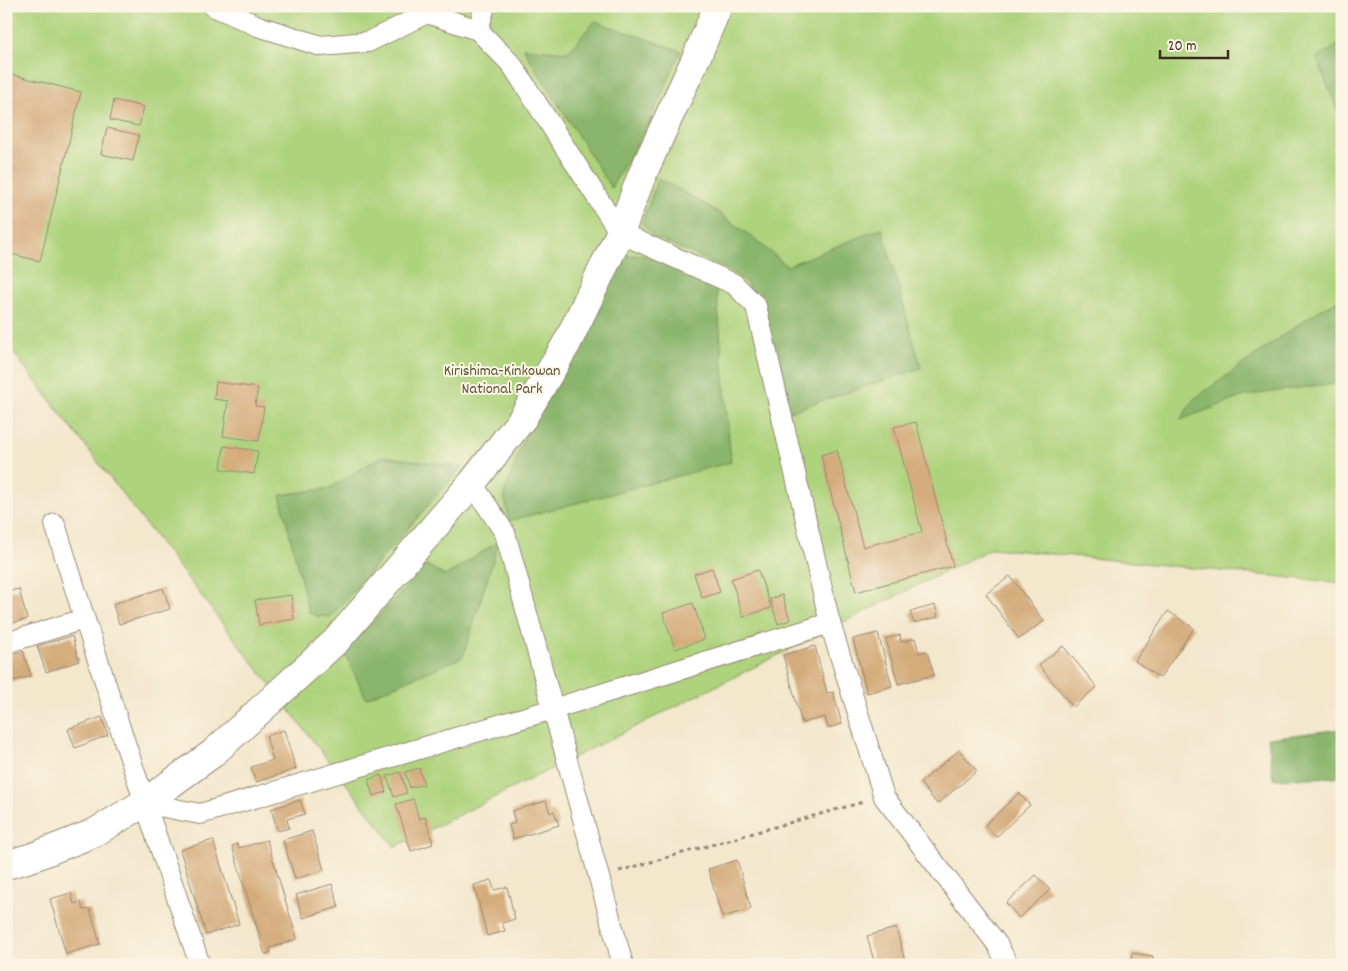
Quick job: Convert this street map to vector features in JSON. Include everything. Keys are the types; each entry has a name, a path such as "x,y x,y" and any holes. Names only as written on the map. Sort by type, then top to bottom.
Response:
{"street":[{"path":"213,6 258,26 321,46 368,42 426,10 478,30 512,65 620,233 734,284 756,306 830,623 884,797 997,944 1007,965"},
{"path":"478,30 485,6"},
{"path":"6,866 94,833 144,803 212,754 336,641 472,483 522,419 568,343 620,233 642,175 718,6"},
{"path":"472,483 505,533 623,965"},
{"path":"55,524 144,803 200,965"},
{"path":"6,643 84,619"},
{"path":"144,803 200,814 553,709 830,623"}],"path":[{"path":"6,12 16,6"},
{"path":"599,876 884,797"}],"green space":[{"name":"Kirishima-Kinkowan National Park","path":"6,6 1342,6 1342,583 992,548 395,847 6,343"},
{"path":"595,21 681,51 647,127 611,188 523,48 568,52"},
{"path":"1342,43 1342,123 1317,58"},
{"path":"658,178 712,208 756,240 787,266 882,228 921,368 788,412 747,283 727,269 654,237 642,223"},
{"path":"642,255 716,283 731,462 509,521 504,494 522,443 567,366 621,256"},
{"path":"1342,298 1342,382 1244,396 1180,420 1194,399 1312,315"},
{"path":"382,456 462,467 330,617 309,613 280,495 330,488"},
{"path":"499,541 463,657 366,698 344,652 427,565 445,576"},
{"path":"1342,729 1342,777 1273,779 1268,738"}],"building":[{"path":"6,73 81,92 40,261 6,253"},
{"path":"114,100 144,107 139,126 110,120"},
{"path":"107,128 139,135 133,161 101,154"},
{"path":"216,382 258,388 255,406 264,407 259,441 223,436 228,401 214,399"},
{"path":"916,422 953,566 856,592 821,455 837,450 863,547 922,532 894,427"},
{"path":"224,446 258,451 254,474 221,469"},
{"path":"712,568 720,592 702,598 694,574"},
{"path":"758,570 771,608 743,617 731,579"},
{"path":"1010,576 1044,621 1019,639 986,594"},
{"path":"163,588 170,609 119,624 113,604"},
{"path":"19,589 27,619 6,625 6,592"},
{"path":"291,595 294,619 259,625 255,600"},
{"path":"782,595 790,620 778,624 770,599"},
{"path":"693,603 705,639 675,649 663,613"},
{"path":"935,605 938,617 914,623 910,612"},
{"path":"1168,611 1194,628 1160,678 1135,661"},
{"path":"878,633 892,686 867,693 853,639"},
{"path":"900,635 901,642 915,638 919,653 927,651 934,675 898,684 886,639"},
{"path":"72,636 79,661 46,672 37,646"},
{"path":"815,646 827,693 833,692 842,724 828,728 825,717 802,723 783,655"},
{"path":"1063,646 1097,687 1073,707 1039,665"},
{"path":"23,651 31,676 6,683 6,656"},
{"path":"102,717 108,735 75,748 68,729"},
{"path":"284,730 296,769 256,782 251,767 273,760 266,736"},
{"path":"959,750 977,771 937,804 920,783"},
{"path":"419,768 424,784 410,788 405,772"},
{"path":"400,772 407,793 394,797 387,776"},
{"path":"381,775 386,792 373,796 368,780"},
{"path":"1019,793 1030,805 996,837 985,825"},
{"path":"413,799 419,819 425,817 433,844 411,851 396,804"},
{"path":"300,800 305,814 287,819 289,828 278,831 271,809"},
{"path":"546,801 550,813 554,811 559,825 513,839 509,825 515,823 512,811"},
{"path":"312,831 324,870 295,879 283,840"},
{"path":"213,840 239,924 206,935 180,850"},
{"path":"267,840 297,939 270,948 271,952 265,954 232,846 237,844 239,848"},
{"path":"737,860 751,909 722,917 708,869"},
{"path":"1036,875 1050,890 1019,918 1006,903"},
{"path":"491,880 494,890 507,887 515,919 502,923 505,931 487,936 474,885"},
{"path":"332,884 339,907 303,918 296,895"},
{"path":"71,893 74,904 81,902 83,910 90,909 100,944 66,954 50,899"},
{"path":"896,928 906,965 875,965 867,936"},
{"path":"1132,953 1153,956 1152,965 1131,965"}]}
